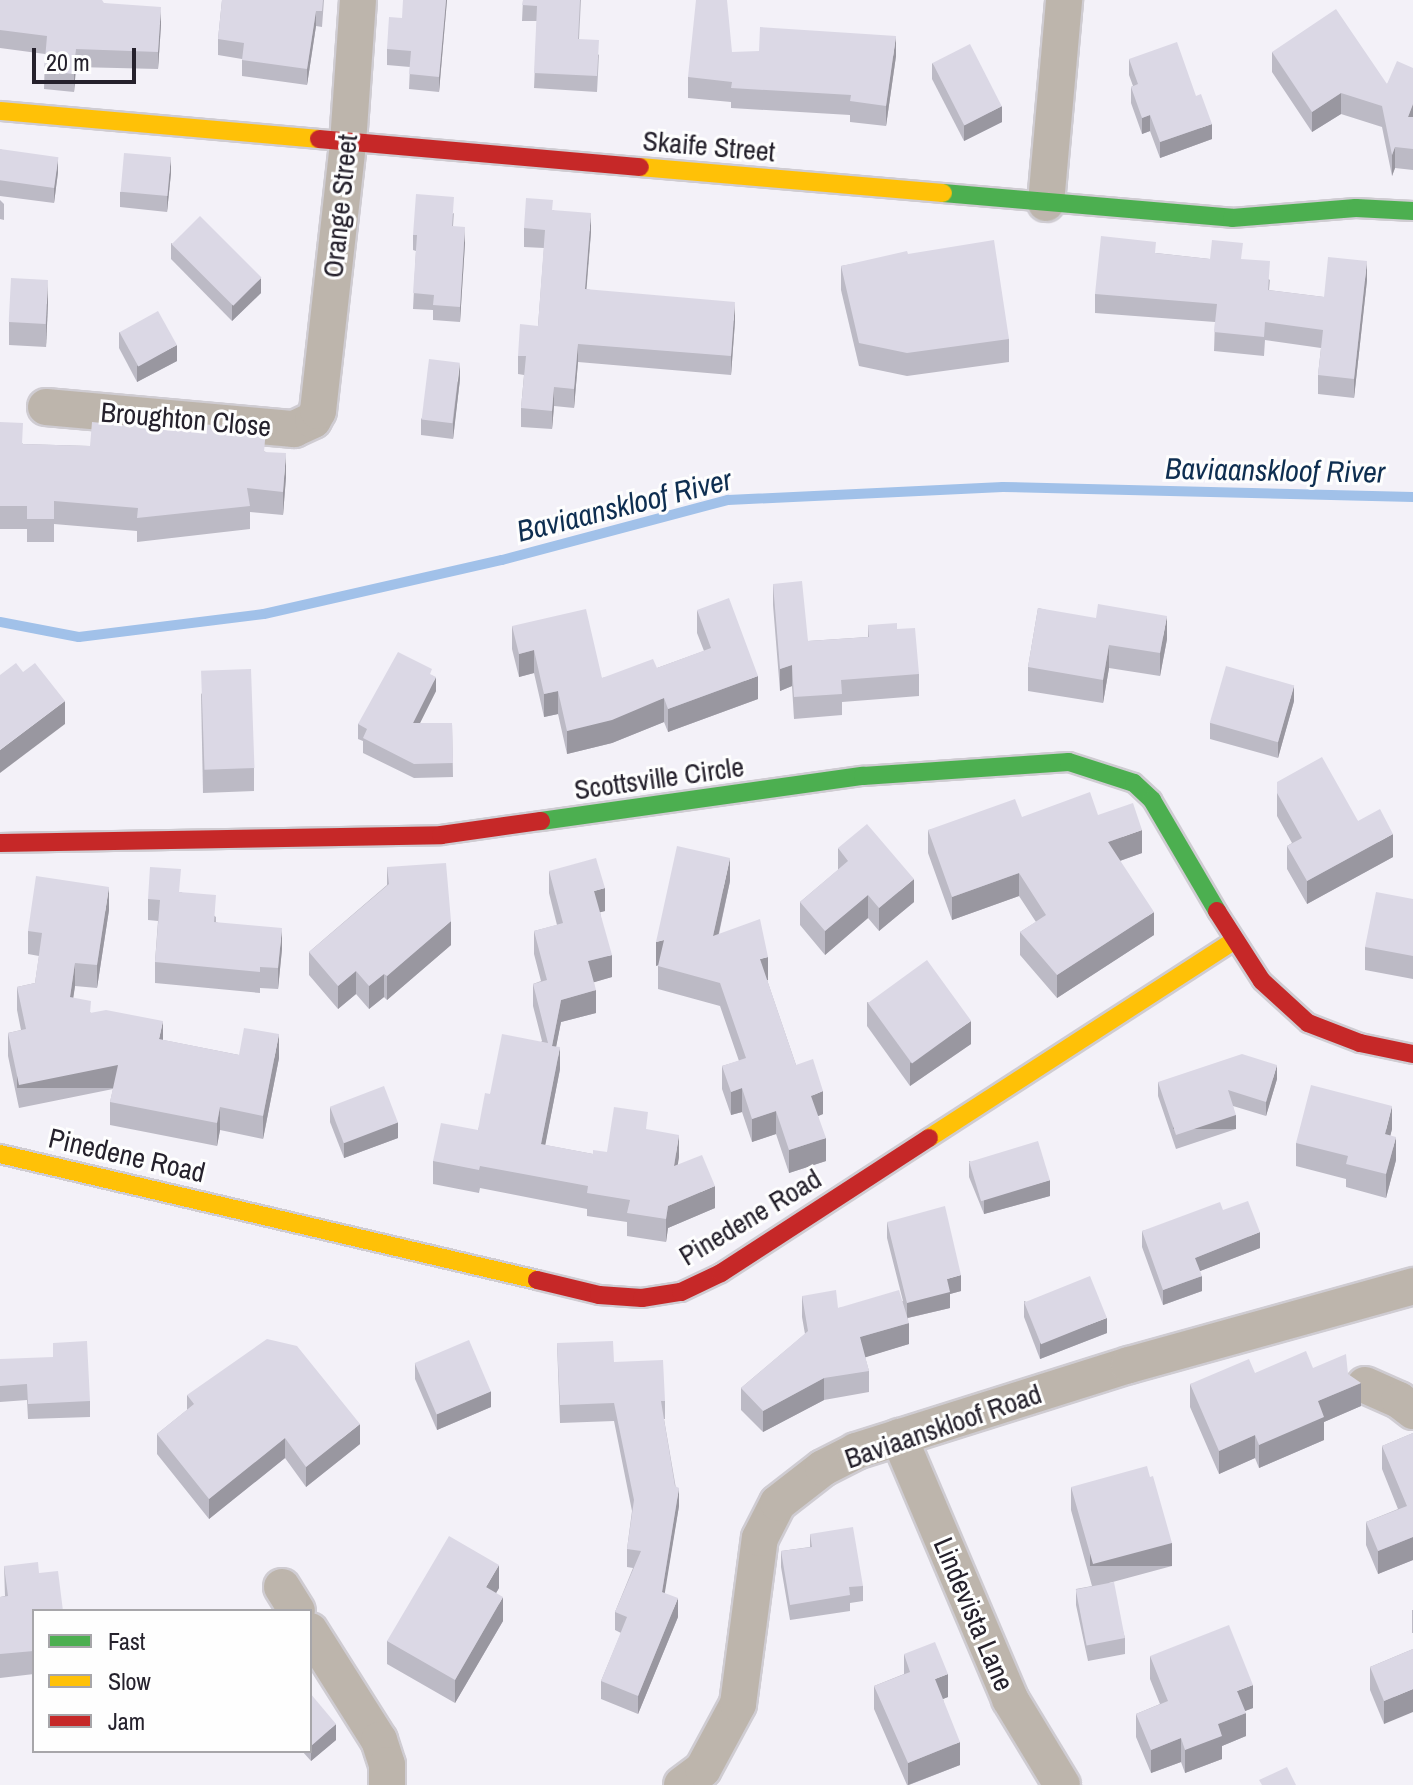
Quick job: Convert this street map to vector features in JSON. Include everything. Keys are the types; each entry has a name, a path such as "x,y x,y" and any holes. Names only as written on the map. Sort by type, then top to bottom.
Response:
{"street":[{"name":"Orange Street","path":"318,411 348,143 358,0"},
{"path":"1046,203 1064,0"},
{"name":"Skaife Street","path":"0,111 1232,218 1356,208 1413,211"},
{"name":"Broughton Close","path":"46,407 294,429 313,420 318,411"},
{"name":"Scottsville Circle","path":"0,843 441,835 863,776 1069,762 1112,773 1134,783 1152,800 1187,855 1233,941 1262,981 1308,1023 1360,1043 1413,1054"},
{"name":"Pinedene Road","path":"0,1154 599,1295 642,1298 681,1292 721,1273 1233,941"},
{"name":"Baviaanskloof Road","path":"682,1785 703,1769 738,1704 760,1538 778,1503 823,1468 856,1451 1129,1365 1413,1286"},
{"path":"1365,1385 1399,1400 1413,1411"},
{"name":"Lindevista Lane","path":"899,1437 1010,1699 1062,1785"},
{"path":"312,1634 379,1740 387,1765 387,1785"}],"building":[{"path":"0,0 102,0 104,3 161,7 158,52 76,49 74,74 44,71 47,36 0,30"},
{"path":"222,0 323,0 322,11 316,11 307,69 242,60 244,43 218,39"},
{"path":"403,0 446,0 439,77 409,74 411,51 387,49 389,17 402,18"},
{"path":"523,0 580,0 578,39 599,40 597,76 534,73 537,6 522,5"},
{"path":"696,0 727,0 732,52 759,51 760,27 896,36 886,106 850,101 851,95 731,88 732,82 688,77"},
{"path":"1336,9 1387,84 1397,61 1413,68 1413,104 1408,117 1413,117 1413,149 1395,147 1392,155 1382,106 1341,93 1312,112 1272,52"},
{"path":"1177,42 1196,96 1201,94 1212,124 1160,142 1150,115 1142,118 1131,87 1138,84 1129,59"},
{"path":"970,44 1002,106 964,125 933,63"},
{"path":"0,149 58,157 54,188 0,180"},
{"path":"124,153 171,157 167,196 121,192"},
{"path":"416,194 454,197 452,226 465,227 460,307 433,305 434,295 413,293"},
{"path":"526,198 553,200 552,210 591,213 585,289 735,302 731,356 578,344 574,389 554,387 552,411 521,408 526,356 518,356 520,324 538,326 545,230 524,228"},
{"path":"200,216 262,278 233,306 172,244"},
{"path":"1101,236 1156,242 1155,253 1210,259 1212,240 1243,243 1241,259 1270,261 1268,290 1324,297 1328,257 1367,261 1354,379 1318,375 1323,330 1265,322 1264,337 1214,332 1217,304 1095,294"},
{"path":"994,240 1009,339 907,353 859,343 841,266 907,251 908,254"},
{"path":"11,278 48,280 46,324 9,322"},
{"path":"158,311 177,345 138,366 120,332"},
{"path":"429,359 460,363 452,423 422,420"},
{"path":"134,413 161,415 160,421 266,429 264,452 286,453 283,492 247,488 250,506 137,518 138,508 54,501 54,519 27,519 27,506 0,506 0,422 23,423 22,444 90,446 92,422 133,426"},
{"path":"802,581 808,641 869,637 868,625 897,623 897,629 915,628 919,674 841,680 842,694 794,697 792,665 780,669 773,584"},
{"path":"729,598 758,676 668,709 664,698 612,720 567,731 558,691 544,694 534,650 519,654 512,626 586,609 602,678 653,659 657,668 711,648 697,610"},
{"path":"1098,604 1167,616 1160,653 1109,645 1103,680 1028,667 1038,608 1096,618"},
{"path":"398,652 432,669 430,674 436,677 413,723 452,723 453,763 414,764 363,738 367,729 358,724"},
{"path":"16,663 23,672 35,663 65,701 0,750 0,675"},
{"path":"1226,666 1294,686 1278,742 1210,723"},
{"path":"251,669 254,768 204,770 201,671"},
{"path":"1322,757 1358,821 1380,809 1393,834 1307,881 1287,846 1302,838 1277,793 1277,782"},
{"path":"1090,792 1098,815 1133,803 1142,830 1108,842 1154,912 1057,975 1020,932 1046,915 1019,873 952,897 928,830 1015,799 1022,817"},
{"path":"867,824 914,879 879,908 868,895 825,931 800,902 848,861 838,848"},
{"path":"677,846 730,858 713,936 760,919 768,957 760,959 796,1065 813,1059 823,1091 811,1096 826,1138 789,1150 776,1111 752,1119 742,1088 731,1092 722,1066 746,1058 720,983 658,966 664,940 656,942"},
{"path":"596,858 605,888 594,891 612,955 588,961 596,990 561,1000 552,1046 560,1047 541,1144 593,1154 593,1150 607,1152 614,1107 648,1112 646,1129 679,1135 674,1166 702,1155 715,1186 668,1206 666,1219 627,1213 630,1200 587,1193 588,1186 480,1166 479,1170 433,1161 441,1123 478,1130 485,1093 490,1094 502,1034 548,1043 533,984 547,980 534,931 563,923 549,871"},
{"path":"446,863 451,921 387,976 384,974 369,986 356,971 338,986 309,952 389,884 387,867"},
{"path":"150,867 181,869 179,892 216,895 214,922 282,928 278,968 260,967 260,972 155,962 160,900 148,899"},
{"path":"36,876 109,887 97,965 75,963 70,997 91,1001 90,1013 106,1010 163,1021 159,1039 239,1055 244,1028 279,1034 263,1116 220,1107 217,1123 110,1102 118,1065 19,1085 8,1033 26,1029 17,987 35,983 42,933 28,931"},
{"path":"1376,892 1413,899 1413,956 1365,947"},
{"path":"927,960 971,1021 912,1064 868,1003"},
{"path":"1242,1054 1277,1065 1266,1102 1228,1090 1236,1115 1176,1135 1158,1082"},
{"path":"1311,1085 1392,1106 1385,1134 1396,1137 1386,1174 1346,1164 1348,1156 1296,1143"},
{"path":"384,1086 398,1122 344,1143 330,1107"},
{"path":"1038,1141 1050,1180 981,1201 969,1162"},
{"path":"1248,1201 1260,1232 1195,1258 1202,1276 1163,1290 1142,1231 1220,1202 1223,1210"},
{"path":"945,1206 961,1275 947,1279 950,1292 907,1303 887,1222"},
{"path":"1090,1276 1107,1318 1041,1344 1024,1303"},
{"path":"836,1290 838,1308 899,1290 909,1323 860,1337 869,1371 824,1378 763,1411 741,1388 808,1331 802,1296"},
{"path":"267,1339 297,1346 360,1424 306,1467 285,1438 209,1499 157,1434 194,1404 187,1395"},
{"path":"469,1340 491,1392 437,1415 415,1363"},
{"path":"87,1341 90,1401 28,1404 27,1384 0,1386 0,1359 53,1357 53,1343"},
{"path":"613,1341 614,1362 663,1360 665,1401 661,1401 675,1486 679,1488 662,1592 678,1598 638,1696 601,1681 627,1617 615,1612 641,1551 627,1549 634,1500 614,1403 560,1405 557,1343"},
{"path":"1306,1351 1313,1368 1346,1354 1348,1374 1361,1383 1318,1401 1324,1417 1259,1445 1255,1435 1219,1451 1190,1384 1249,1359 1255,1373"},
{"path":"1413,1433 1413,1537 1378,1551 1366,1522 1407,1506 1382,1446"},
{"path":"1147,1466 1150,1477 1153,1476 1172,1543 1093,1564 1071,1487"},
{"path":"853,1527 863,1586 849,1587 850,1595 790,1605 781,1551 812,1547 810,1534"},
{"path":"449,1536 499,1565 486,1587 503,1597 455,1680 387,1641"},
{"path":"38,1562 39,1573 58,1571 63,1609 32,1609 32,1651 0,1654 0,1597 8,1596 4,1566"},
{"path":"1114,1582 1125,1638 1087,1645 1076,1589"},
{"path":"1229,1625 1253,1685 1237,1691 1246,1713 1218,1724 1222,1736 1185,1750 1181,1738 1151,1750 1136,1714 1168,1701 1150,1656"},
{"path":"935,1642 948,1674 935,1679 960,1742 908,1763 874,1686 910,1672 904,1654"},
{"path":"1413,1649 1413,1689 1384,1701 1370,1667"},
{"path":"312,1695 336,1724 312,1745"},
{"path":"1287,1767 1296,1785 1262,1785 1259,1780"}],"waterway":[{"name":"Baviaanskloof River","path":"0,622 79,637 264,614 502,560 728,500 1003,487 1413,497"}],"traffic: fast":[{"path":"943,193 1232,218 1356,208 1413,211"},
{"path":"541,821 863,776 1069,762 1134,783 1152,800 1217,911"}],"traffic: slow":[{"path":"0,111 319,139"},
{"path":"640,167 943,193"},
{"path":"929,1138 1233,941"},
{"path":"0,1154 537,1280"}],"traffic: jam":[{"path":"319,139 640,167"},
{"path":"0,843 441,835 541,821"},
{"path":"1217,911 1262,981 1308,1023 1360,1043 1413,1054"},
{"path":"537,1280 599,1295 642,1298 681,1292 721,1273 929,1138"}]}
